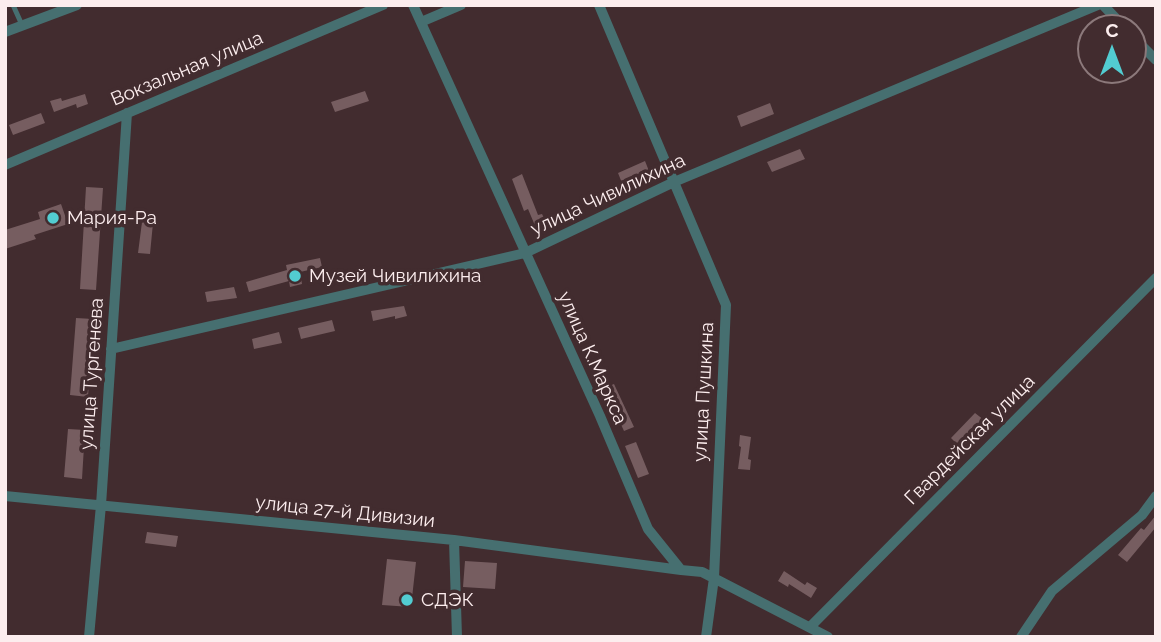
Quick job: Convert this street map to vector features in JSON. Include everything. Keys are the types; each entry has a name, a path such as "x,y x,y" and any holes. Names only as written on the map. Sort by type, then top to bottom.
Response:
{"street":[{"path":"5,32 77,5"},
{"name":"Вокзальная улица","path":"5,165 383,5"},
{"name":"улица К.Маркса","path":"413,5 648,529 681,570"},
{"path":"421,22 461,5"},
{"name":"улица Пушкина","path":"599,5 726,305 714,578 706,637"},
{"name":"улица Чивилихина","path":"111,349 526,253 674,183 1098,5"},
{"name":"улица Тургенева","path":"89,637 127,113"},
{"name":"Гвардейская улица","path":"810,627 1156,278"},
{"name":"улица 27-й Дивизии","path":"5,495 454,540 681,570"},
{"path":"1021,637 1052,591 1142,515 1156,496"},
{"path":"454,540 457,637"},
{"path":"681,570 702,572 828,637"}],"lane":[{"path":"13,5 22,26"}],"building":[{"path":"365,91 369,101 335,112 331,102"},
{"path":"85,94 88,104 77,108 76,104 54,112 50,101 61,98 62,101"},
{"path":"770,103 774,114 741,127 737,116"},
{"path":"41,113 45,123 13,135 9,125"},
{"path":"800,149 805,159 772,172 767,162"},
{"path":"645,161 649,171 622,183 618,173"},
{"path":"522,174 538,215 542,214 547,224 536,228 528,209 524,211 512,179"},
{"path":"86,187 103,188 96,290 80,289"},
{"path":"61,204 68,224 34,235 36,239 5,249 5,230 40,219 38,212"},
{"path":"142,222 153,223 150,254 138,253"},
{"path":"320,258 322,267 300,272 302,284 290,287 289,281 249,292 246,282 287,270 286,265"},
{"path":"234,287 237,298 207,302 205,292"},
{"path":"404,306 407,316 373,321 371,311"},
{"path":"76,318 93,319 88,397 70,395"},
{"path":"332,320 335,331 301,339 298,328"},
{"path":"279,332 282,343 254,349 252,339"},
{"path":"614,384 634,427 624,431 604,388"},
{"path":"975,413 984,420 959,446 951,438"},
{"path":"68,429 85,430 82,479 64,477"},
{"path":"740,435 751,437 748,459 751,460 750,470 738,469"},
{"path":"636,442 649,474 638,478 625,446"},
{"path":"1156,515 1156,527 1127,562 1118,555"},
{"path":"147,532 178,536 176,547 145,543"},
{"path":"387,559 416,562 411,607 382,605"},
{"path":"465,561 497,563 495,589 463,587"},
{"path":"784,571 805,585 807,582 817,588 811,598 789,584 788,587 778,581"}],"place":[{"name":"Мария-Ра","path":"53,218"},
{"name":"Музей Чивилихина","path":"295,276"},
{"name":"СДЭК","path":"407,600"}]}
